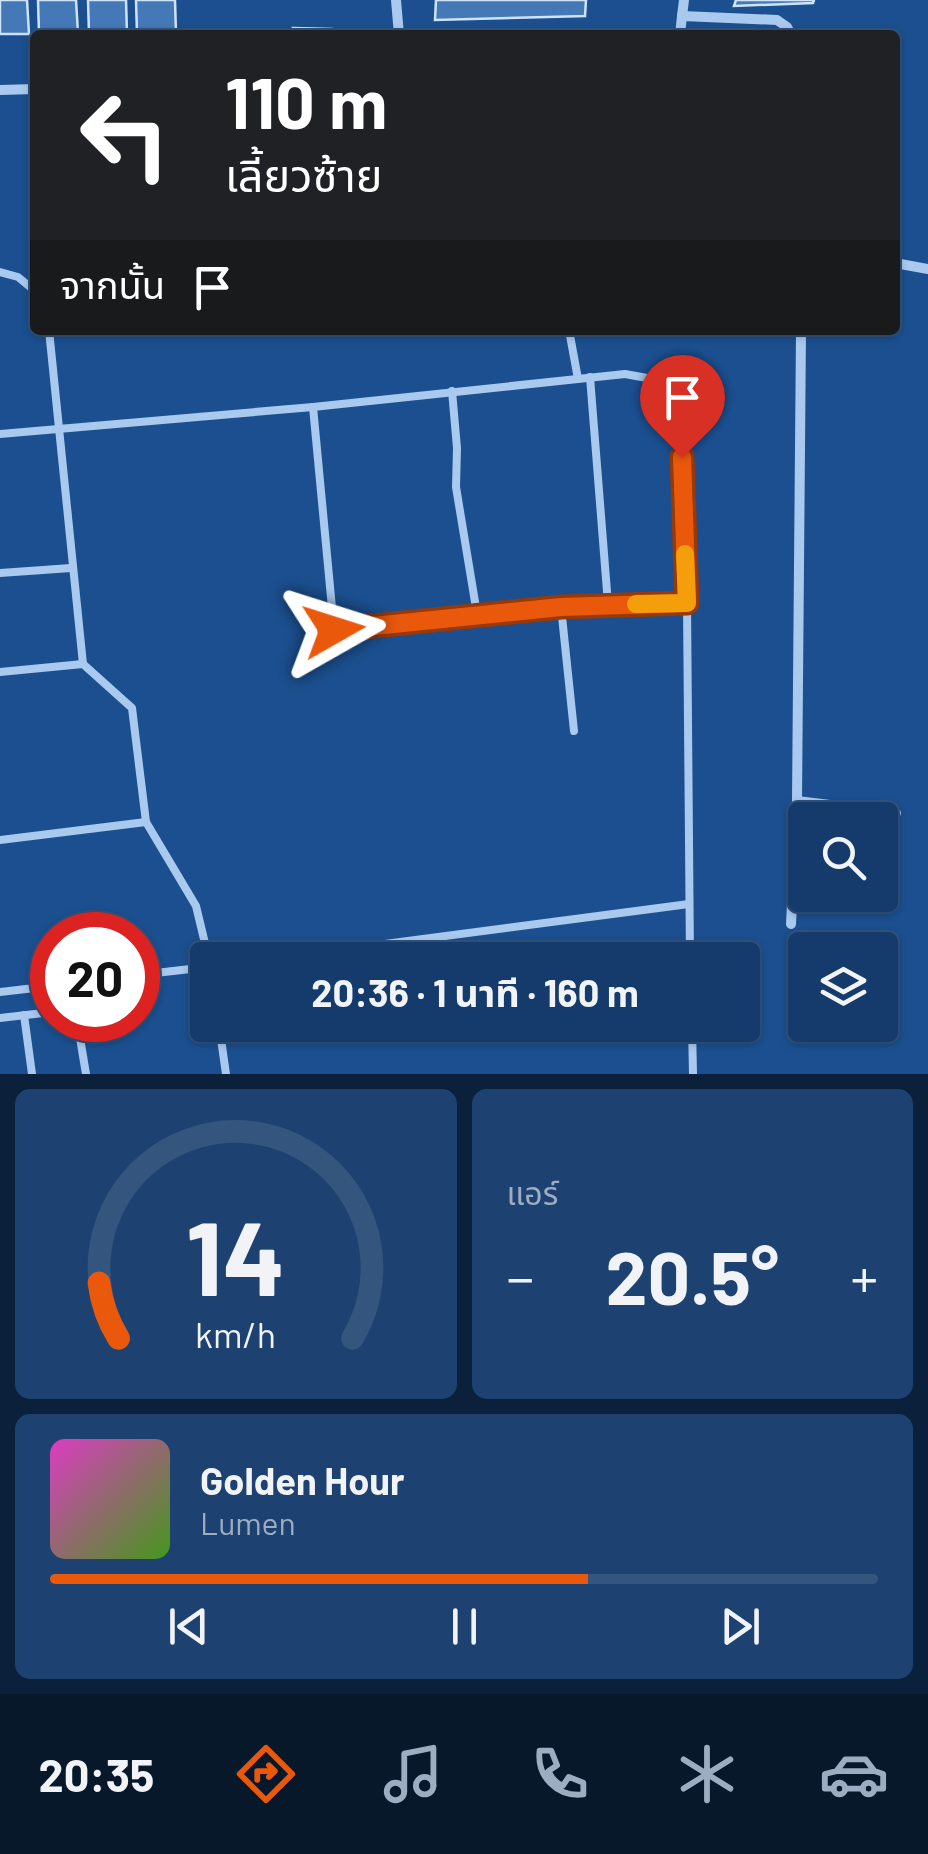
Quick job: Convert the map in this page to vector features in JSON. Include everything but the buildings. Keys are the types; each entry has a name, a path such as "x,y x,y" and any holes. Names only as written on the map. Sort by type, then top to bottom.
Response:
{"street":[{"path":"396,0 399,30"},
{"path":"681,30 684,0"},
{"path":"682,16 777,20 788,30"},
{"path":"0,90 30,89"},
{"path":"900,264 928,269"},
{"path":"790,924 798,801 801,335"},
{"path":"798,801 807,802"}],"lane":[{"path":"0,272 18,277 30,287"},
{"path":"48,335 83,664 132,708 146,822 196,906 203,942"},
{"path":"570,335 578,379"},
{"path":"0,434 313,407 624,374 680,384 687,603 690,942"},
{"path":"590,377 608,604"},
{"path":"452,390 458,503 477,614"},
{"path":"313,407 334,630 561,607 687,603"},
{"path":"0,573 71,568"},
{"path":"561,607 574,731"},
{"path":"0,672 83,664"},
{"path":"0,840 146,822"},
{"path":"400,942 690,904"},
{"path":"160,972 190,967"},
{"path":"0,992 30,989"},
{"path":"0,1018 30,1014"},
{"path":"24,1015 32,1074"},
{"path":"81,1042 86,1074"},
{"path":"221,1042 226,1074"},
{"path":"692,1042 692,1074"}],"slow traffic":[{"path":"636,604 687,603 685,554"}],"route":[{"path":"334,630 561,607 687,603 682,457"}]}
